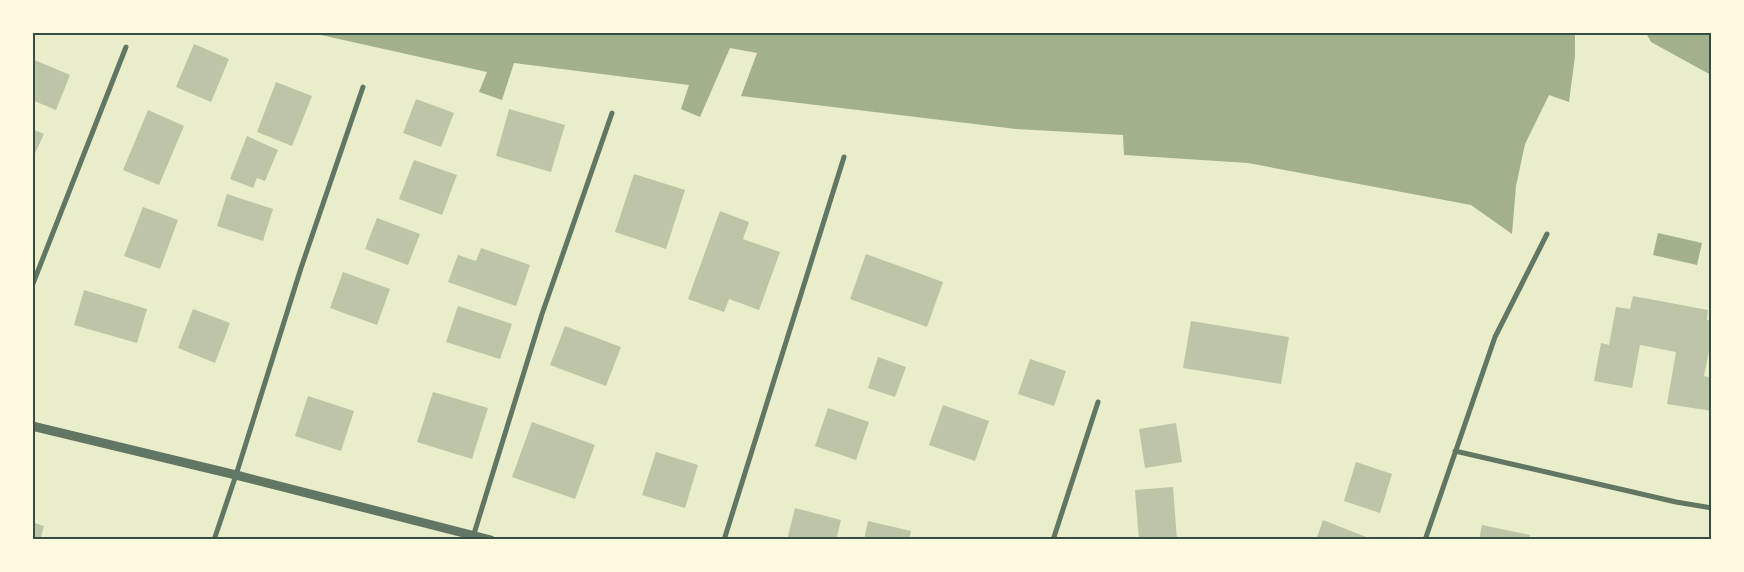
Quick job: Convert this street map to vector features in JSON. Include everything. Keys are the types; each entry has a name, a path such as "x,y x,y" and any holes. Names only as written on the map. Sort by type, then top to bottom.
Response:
{"street":[{"path":"32,286 126,47"},
{"path":"214,540 301,268 363,87"},
{"path":"473,537 542,314 612,113"},
{"path":"724,540 844,157"},
{"path":"1425,540 1495,337 1546,234"},
{"path":"1053,540 1098,402"},
{"path":"32,426 236,475 473,537 491,540"},
{"path":"1455,451 1676,502 1712,508"}],"shaded area":[{"path":"1575,32 1575,56 1569,102 1549,95 1525,144 1516,186 1512,234 1471,205 1248,163 1124,155 1123,135 1016,129 741,96 757,53 730,48 700,117 681,109 689,85 514,63 502,100 479,92 487,72 312,33"},
{"path":"1646,33 1711,33 1711,75 1651,42"},
{"path":"1658,233 1702,243 1697,265 1653,255"}],"building":[{"path":"194,44 229,59 211,102 176,87"},
{"path":"32,59 70,75 56,110 32,100"},
{"path":"276,82 312,96 292,146 257,132"},
{"path":"416,99 454,113 441,147 403,133"},
{"path":"509,109 565,125 551,172 496,156"},
{"path":"148,110 184,126 159,185 123,170"},
{"path":"32,129 44,134 32,160"},
{"path":"247,136 278,150 265,181 257,178 253,188 230,179"},
{"path":"414,160 457,175 442,215 399,199"},
{"path":"634,174 685,190 666,249 615,232"},
{"path":"227,194 273,209 263,241 217,226"},
{"path":"143,207 178,220 160,269 124,256"},
{"path":"720,211 749,222 743,239 780,252 759,310 729,299 724,312 688,299"},
{"path":"377,218 420,234 408,265 365,249"},
{"path":"481,248 530,265 516,306 448,282 458,255 476,261"},
{"path":"866,254 943,282 927,327 850,299"},
{"path":"343,272 390,289 377,325 330,308"},
{"path":"84,290 147,309 137,343 74,325"},
{"path":"1633,296 1708,310 1707,320 1712,321 1712,337 1704,376 1712,378 1712,411 1667,404 1676,352 1640,345 1632,388 1594,381 1601,343 1609,345 1616,307 1630,309"},
{"path":"458,306 512,324 500,359 446,342"},
{"path":"193,309 230,323 215,363 178,348"},
{"path":"1191,321 1289,337 1281,384 1183,368"},
{"path":"565,326 621,347 606,386 550,365"},
{"path":"878,357 906,367 895,397 868,388"},
{"path":"1030,359 1066,371 1054,406 1018,394"},
{"path":"433,392 488,408 472,459 417,442"},
{"path":"308,396 354,411 341,451 295,436"},
{"path":"943,405 989,421 975,461 929,445"},
{"path":"828,408 869,422 856,460 815,446"},
{"path":"532,422 595,445 575,499 512,477"},
{"path":"1176,423 1182,462 1145,468 1139,429"},
{"path":"656,452 698,465 685,508 642,495"},
{"path":"1356,462 1392,474 1380,513 1344,501"},
{"path":"1173,487 1177,540 1139,540 1135,490"},
{"path":"795,508 841,520 836,540 787,540"},
{"path":"1323,520 1366,537 1365,540 1316,540"},
{"path":"868,521 911,531 909,540 864,540"},
{"path":"32,522 44,526 40,540 32,540"},
{"path":"1482,525 1530,535 1529,540 1479,540"}]}
